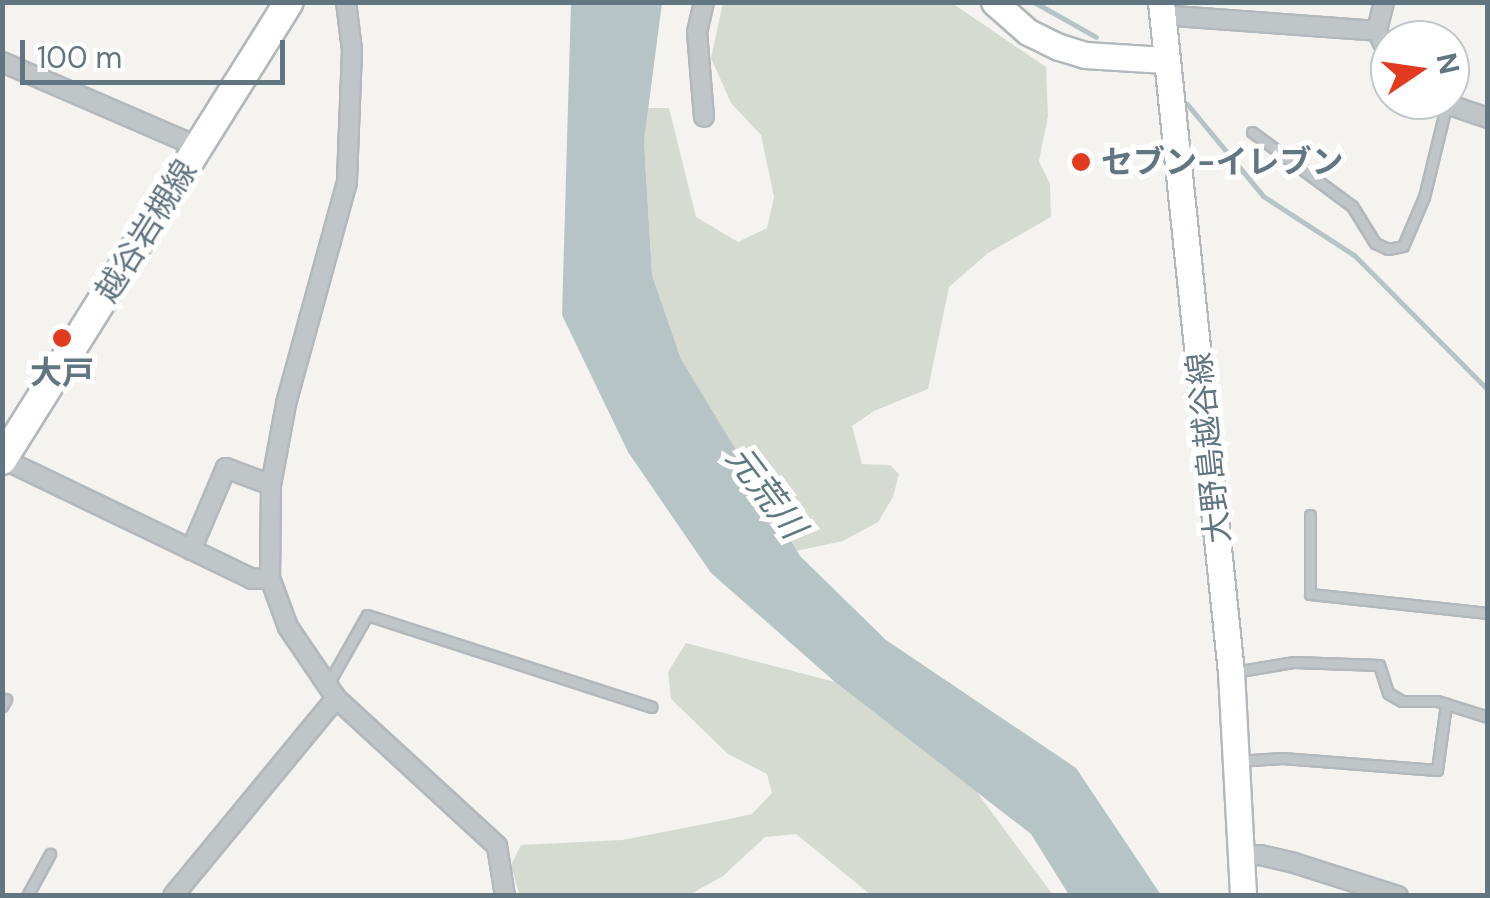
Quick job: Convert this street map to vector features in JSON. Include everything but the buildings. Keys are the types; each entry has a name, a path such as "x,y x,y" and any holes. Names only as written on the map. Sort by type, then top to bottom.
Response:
{"main road":[{"name":"越谷岩槻線","path":"3,460 289,2"},
{"path":"994,2 1028,32 1059,47 1086,54 1165,60"},
{"name":"大野島越谷線","path":"1161,8 1231,672 1243,896"}],"street":[{"path":"346,2 352,50 347,182 286,404 271,485 270,578 288,627 332,691 497,846 505,896"},
{"path":"704,2 698,32 704,117"},
{"path":"1161,8 1370,30"},
{"path":"2,62 198,147"},
{"path":"3,460 252,579 270,578"},
{"path":"191,550 226,468 271,485"},
{"path":"173,896 332,691"},
{"path":"1240,858 1260,855 1294,863 1398,896"}],"lane":[{"path":"1252,132 1352,206 1375,243 1388,249 1402,246 1424,197 1437,120"},
{"path":"1310,516 1310,594 1486,613"},
{"path":"332,691 368,615 651,707"},
{"path":"1231,672 1294,662 1379,665 1388,693 1402,701 1446,704 1488,717"},
{"path":"1236,761 1282,758 1437,770 1446,704"},
{"path":"27,896 50,854"}],"shaded area":[{"path":"571,3 662,3 644,141 652,275 681,359 800,556 886,640 1076,768 1161,895 1069,895 1031,834 835,682 711,573 628,452 562,315"},
{"path":"723,3 952,3 1046,67 1048,116 1039,161 1050,184 1051,217 988,253 949,287 928,389 874,411 852,426 862,464 890,465 899,474 893,497 878,522 843,541 796,551 681,359 652,275 644,141 648,108 669,108 696,217 738,242 767,228 774,197 761,135 731,103 711,58"},
{"path":"686,643 835,682 976,791 1053,895 871,895 796,834 765,837 723,876 689,895 519,893 511,865 521,845 622,840 720,821 752,814 772,793 767,774 728,754 671,699 668,672"}],"waterway":[{"path":"1034,2 1096,37"},
{"path":"1187,104 1263,196 1354,255 1488,390"}],"place":[{"name":"セブン-イレブン","path":"1081,162"},
{"name":"大戸","path":"62,338"}],"water label":[{"name":"元荒川","path":"766,492"}]}
